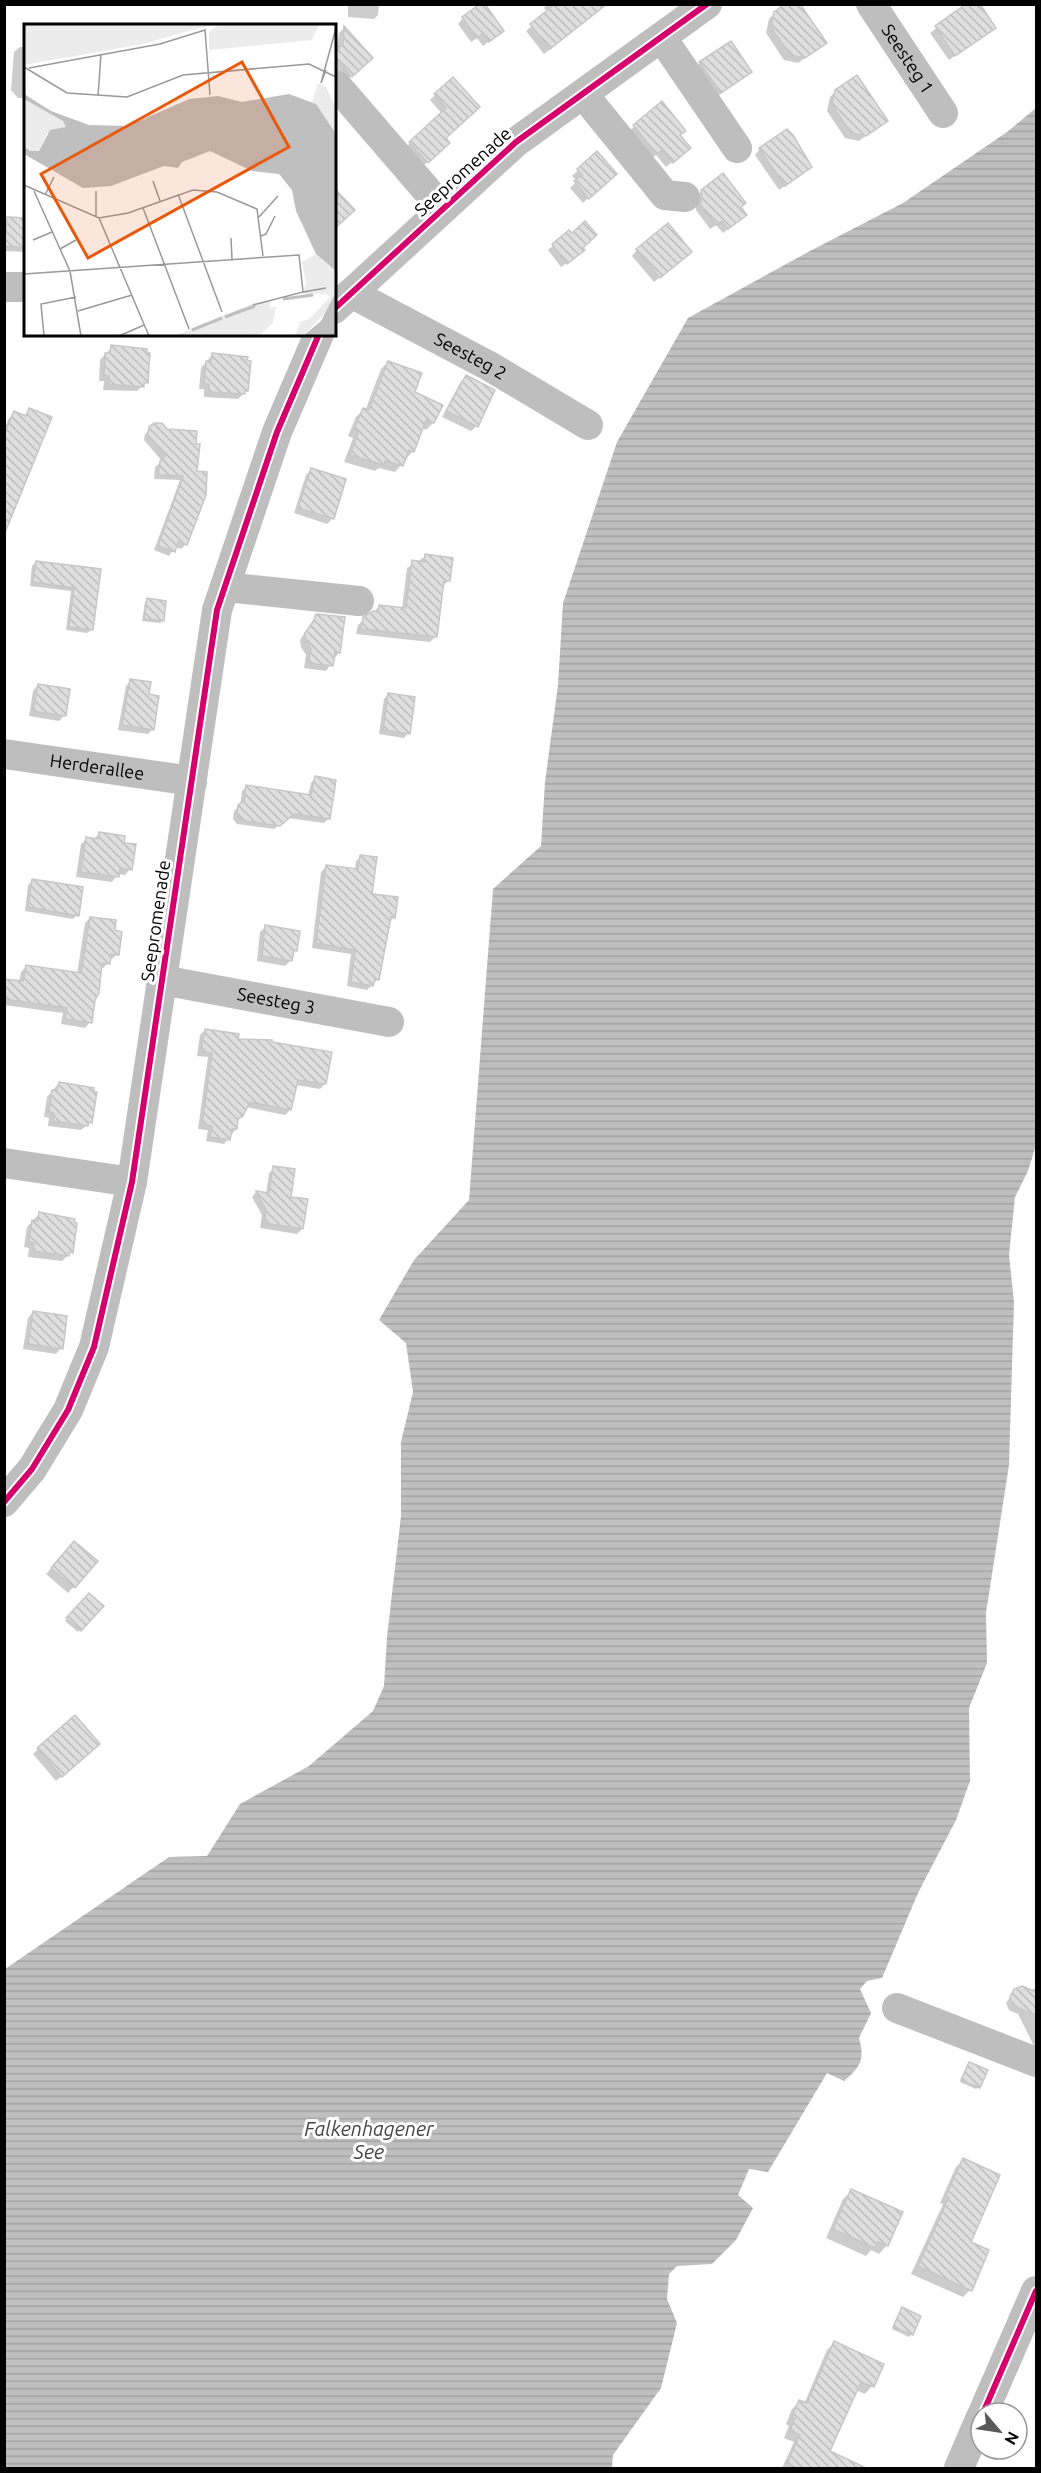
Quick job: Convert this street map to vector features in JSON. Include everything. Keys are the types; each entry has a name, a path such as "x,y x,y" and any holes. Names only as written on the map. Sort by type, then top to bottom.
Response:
{"street":[{"name":"Seepromenade","path":"343,301 516,142 707,4"},
{"name":"Seesteg 1","path":"871,4 943,113"},
{"path":"662,38 737,148"},
{"path":"337,86 443,209"},
{"path":"583,94 665,195 686,197"},
{"path":"4,287 24,287"},
{"name":"Seesteg 2","path":"343,301 489,366 588,425"},
{"name":"Seepromenade","path":"4,1502 32,1469 69,1410 94,1347 132,1182 217,610 277,432 318,336"},
{"path":"225,587 359,601"},
{"name":"Herderallee","path":"4,754 192,781"},
{"name":"Seesteg 3","path":"162,980 388,1022"},
{"path":"4,1163 132,1182"},
{"path":"897,2008 1036,2062"},
{"path":"988,2401 1036,2290"},
{"path":"959,2469 969,2445"}],"water":[{"name":"Falkenhagener See","path":"1036,108 1036,1145 1028,1171 1015,1197 1009,1255 1014,1302 1009,1465 986,1613 987,1663 969,1708 970,1781 956,1820 918,1893 882,1978 867,1981 860,1989 871,2013 859,2038 862,2052 858,2067 844,2081 827,2073 768,2172 749,2169 738,2195 753,2208 736,2240 712,2264 677,2266 669,2274 667,2299 677,2323 661,2388 613,2455 612,2468 5,2468 5,1969 169,1857 207,1856 240,1804 309,1766 373,1711 384,1686 387,1637 401,1516 401,1442 413,1392 406,1343 379,1320 414,1260 469,1200 493,889 541,846 545,782 558,685 563,603 617,442 688,318 903,203 1007,132"}],"building":[{"path":"480,4 485,4 504,31 489,42 483,33 477,38 462,17"},
{"path":"555,4 607,4 550,49 530,24"},
{"path":"785,4 800,4 827,43 805,58 790,55 771,27 774,12"},
{"path":"966,4 980,4 996,28 955,56 935,26"},
{"path":"344,26 373,58 352,77 336,59 336,50 343,45"},
{"path":"731,41 752,72 721,93 699,62"},
{"path":"857,75 888,121 866,136 851,133 832,105 835,90"},
{"path":"453,77 480,107 446,138 450,143 428,163 409,142 446,108 434,94"},
{"path":"662,101 686,131 680,135 691,148 673,163 662,150 657,154 633,125"},
{"path":"787,129 812,167 785,186 759,148"},
{"path":"597,151 617,174 589,199 574,181 582,175 577,169"},
{"path":"723,173 746,203 741,207 747,215 728,229 722,221 716,225 700,205 701,190"},
{"path":"336,190 355,210 336,227"},
{"path":"7,217 24,218 24,248 5,246"},
{"path":"585,221 597,235 583,248 585,250 567,264 552,244 569,230 572,233"},
{"path":"668,223 692,252 660,278 636,249"},
{"path":"111,345 147,349 147,353 150,353 148,383 144,383 144,387 108,384 109,376 104,376 105,353 110,353"},
{"path":"212,353 248,357 247,360 251,361 248,391 245,391 245,394 209,392 209,384 204,384 206,361 211,361"},
{"path":"388,361 422,373 415,392 443,405 434,423 426,420 414,452 409,450 403,466 385,461 384,465 350,455 359,431 354,429 363,408 369,410"},
{"path":"466,375 495,390 478,427 446,411"},
{"path":"29,408 52,417 4,535 4,435 14,411 26,416"},
{"path":"154,423 162,423 167,429 197,431 196,444 200,444 197,471 207,472 206,495 187,545 178,542 175,552 158,546 183,476 158,475 160,461 166,455 148,435 149,427"},
{"path":"311,468 346,479 334,519 298,508"},
{"path":"425,554 453,558 450,581 444,581 437,637 361,629 363,617 373,611 378,612 379,605 406,608 412,560 424,562"},
{"path":"36,561 101,569 93,630 69,627 74,588 33,582"},
{"path":"147,598 166,601 164,621 144,619"},
{"path":"316,614 345,617 340,653 335,652 333,666 308,663 311,649 306,641 305,633"},
{"path":"130,679 151,682 149,694 159,696 154,730 122,725"},
{"path":"38,684 70,689 66,716 33,711"},
{"path":"388,693 415,697 410,734 383,730"},
{"path":"315,776 336,780 330,819 294,814 280,826 241,820 237,814 238,805 244,801 246,785 311,795"},
{"path":"99,832 125,836 124,843 136,844 132,870 120,868 119,877 81,872 86,837 98,839"},
{"path":"360,855 377,857 372,894 398,897 395,918 391,917 379,980 375,979 373,986 351,982 355,950 316,943 326,865 358,869"},
{"path":"32,879 83,887 79,916 28,907"},
{"path":"90,917 116,920 115,930 122,932 119,955 111,954 110,964 102,963 99,993 95,1000 92,1023 65,1019 67,1008 4,999 4,979 23,981 26,965 81,973"},
{"path":"265,925 300,931 297,951 294,950 292,961 262,956"},
{"path":"205,1029 239,1034 238,1039 272,1040 272,1042 332,1052 326,1084 298,1080 291,1110 250,1102 243,1116 238,1119 237,1129 232,1129 230,1140 210,1137 212,1126 202,1124 212,1053 201,1051"},
{"path":"59,1082 94,1088 94,1092 97,1092 92,1123 89,1122 88,1126 53,1121 54,1113 49,1112 52,1090 57,1090"},
{"path":"273,1166 295,1169 291,1197 308,1199 303,1229 264,1223 266,1210 256,1191 269,1193"},
{"path":"39,1212 75,1219 74,1222 77,1223 73,1253 69,1252 69,1256 33,1251 34,1243 29,1242 32,1220 38,1221"},
{"path":"33,1311 67,1316 63,1349 28,1344"},
{"path":"74,1541 98,1561 75,1588 51,1568"},
{"path":"89,1593 104,1606 81,1631 66,1618"},
{"path":"75,1715 100,1744 62,1777 37,1748"},
{"path":"1022,1986 1036,1992 1036,2016 1013,2005 1010,1997 1014,1989"},
{"path":"969,2062 988,2070 980,2088 961,2080"},
{"path":"963,2158 1000,2175 971,2242 989,2250 972,2291 918,2266 949,2197 946,2196"},
{"path":"851,2189 903,2212 888,2246 878,2242 875,2248 833,2229"},
{"path":"902,2307 921,2316 913,2335 893,2327"},
{"path":"834,2341 884,2364 874,2387 861,2382 830,2451 868,2469 799,2469 787,2463 800,2435 790,2431 795,2418 792,2417 799,2400 807,2403"}],"cycle path":[{"path":"336,307 516,142 707,4"},
{"path":"4,1502 32,1469 68,1410 94,1347 132,1182 217,610 277,432 318,336"},
{"path":"988,2401 1036,2291"}]}
